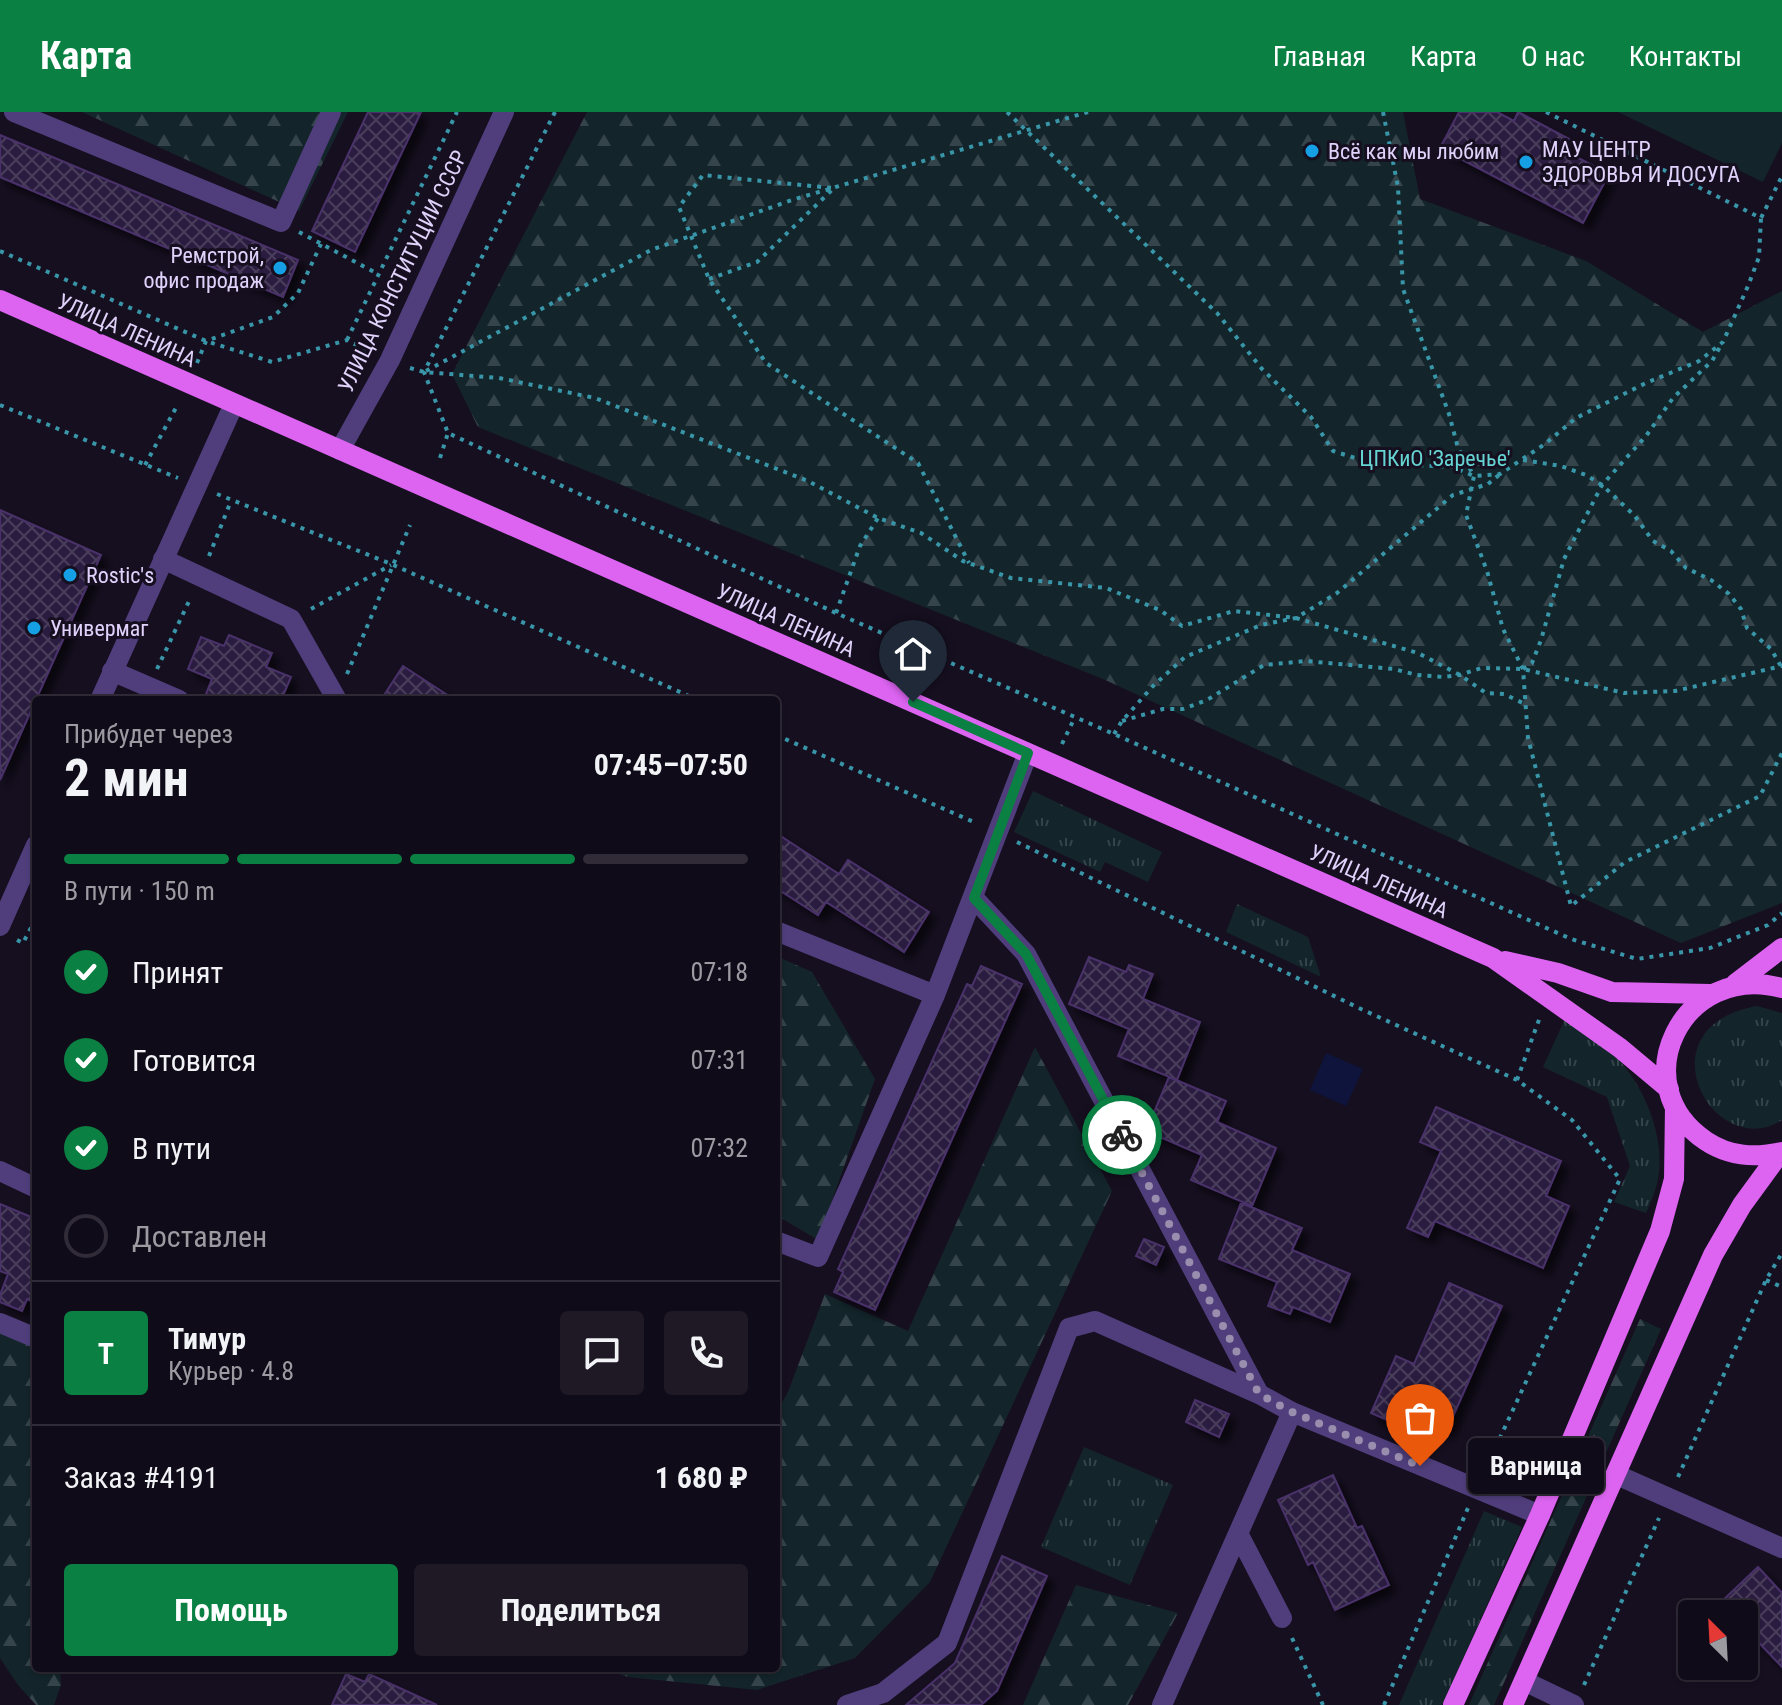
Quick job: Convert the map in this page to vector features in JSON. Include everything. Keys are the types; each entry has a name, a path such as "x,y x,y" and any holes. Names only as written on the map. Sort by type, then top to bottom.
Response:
{"main road":[{"name":"УЛИЦА ЛЕНИНА","path":"0,300 1493,958 1558,973 1612,992 1710,994"},
{"path":"1453,1705 1540,1515 1660,1231 1674,1179 1672,1098 1667,1062 1673,1035 1688,1011 1710,994 1735,984 1782,948"},
{"name":"УЛИЦА ЛЕНИНА","path":"1493,958 1620,1048 1672,1098 1693,1132 1719,1150 1749,1157 1781,1152"},
{"path":"1735,984 1763,982 1782,988"},
{"path":"1513,1705 1713,1255 1742,1205 1781,1152"}],"street":[{"path":"14,112 281,222 331,112"},
{"name":"УЛИЦА КОНСТИТУЦИИ СССР","path":"340,450 390,360 504,112"},
{"path":"102,696 234,404"},
{"path":"163,559 291,619 335,696"},
{"path":"112,671 170,696"},
{"path":"780,1243 818,1257 935,995 1028,753"},
{"path":"0,926 32,854"},
{"path":"974,898 1026,954 1259,1394"},
{"path":"780,933 935,995"},
{"path":"0,1171 32,1186"},
{"path":"847,1705 883,1693 947,1643 1069,1328 1095,1321 1259,1394 1292,1412 1540,1515"},
{"path":"0,1323 32,1336"},
{"path":"1162,1705 1292,1412"},
{"path":"1617,1475 1782,1548"},
{"path":"1239,1535 1282,1618"},
{"path":"1524,1681 1574,1705"}],"path":[{"path":"347,340 457,112"},
{"path":"440,458 448,433 424,372 555,112"},
{"path":"1007,112 1217,313 1262,369 1311,417 1333,451 1371,463 1453,467 1474,476 1500,474"},
{"path":"424,372 651,250 792,200 1088,112"},
{"path":"1546,112 1761,218"},
{"path":"1382,113 1398,187 1403,289 1449,414 1458,448 1474,476 1466,515 1487,571 1503,629 1523,669 1528,738 1571,906 1625,862 1760,796 1782,753"},
{"path":"833,188 703,175 679,207 709,279 766,363 918,463 969,563"},
{"path":"1523,669 1532,663 1564,559 1602,485 1633,452 1673,398 1712,361 1723,342 1759,257 1761,218 1782,176"},
{"path":"709,279 757,262 833,188"},
{"path":"281,222 378,274"},
{"path":"206,341 273,317 298,293 321,244"},
{"path":"0,251 206,341 272,362 347,340 368,351"},
{"path":"1114,734 1153,686 1185,657 1261,625 1296,618 1337,593 1453,495 1488,484 1576,418 1699,361 1723,342"},
{"path":"410,368 424,372 499,378 595,398 808,481 878,518 921,533 969,563 1011,578 1106,588 1160,610 1182,626 1234,611 1296,618 1418,653 1486,693 1504,694 1527,705"},
{"path":"0,405 180,479"},
{"path":"448,433 836,613 1571,939 1637,959 1710,948 1768,925 1782,913"},
{"path":"1122,721 1163,709 1183,709 1207,700 1264,665 1306,661 1394,669 1417,675 1460,675 1481,668 1523,669 1624,693 1675,691 1782,667 1771,649 1747,628 1741,609 1729,594 1711,580 1686,568 1671,551 1653,541 1634,515 1602,485 1561,466 1520,460"},
{"path":"207,490 391,564 689,696"},
{"path":"149,687 232,500"},
{"path":"836,613 860,546 878,518"},
{"path":"338,696 391,564 410,525"},
{"path":"291,619 391,564"},
{"path":"780,737 997,832 1361,1009 1517,1080 1572,1120 1620,1179 1476,1490 1384,1705"},
{"path":"1517,1080 1542,1011"},
{"path":"1782,1253 1766,1280 1782,1287"},
{"path":"1282,1618 1323,1705"}],"green space":[{"path":"82,112 348,112 299,211"},
{"name":"ЦПКиО 'Заречье'","path":"587,112 1403,112 1420,199 1586,261 1703,332 1782,291 1782,903 1681,943 1103,679 478,427 452,374"},
{"path":"1618,112 1782,112 1782,143 1763,182"},
{"path":"1033,791 1162,852 1148,882 1105,862 1100,872 1014,832"},
{"path":"1237,904 1308,937 1321,977 1226,932"},
{"path":"780,958 812,972 875,1079 818,1240 780,1217"},
{"path":"1757,1006 1782,1013 1782,1120 1756,1129 1732,1124 1713,1109 1699,1087 1695,1063 1701,1039 1721,1019"},
{"path":"1565,1019 1601,1043 1619,1060 1631,1075 1649,1110 1659,1147 1659,1166 1657,1184 1646,1213 1614,1202 1630,1166 1607,1097 1543,1067"},
{"path":"1035,1047 1112,1191 930,1582 855,1658 757,1690 628,1677 612,1672 780,1672 780,1406 825,1294 908,1331"},
{"path":"1640,1319 1661,1329 1494,1705 1469,1705"},
{"path":"0,1331 32,1344 32,1672 60,1672 61,1685 54,1705 36,1705 0,1658"},
{"path":"1084,1447 1173,1485 1130,1585 1041,1547"},
{"path":"1484,1511 1522,1527 1442,1705 1399,1705"},
{"path":"1076,1585 1178,1613 1128,1705 1023,1705"}],"shaded area":[{"path":"1326,1053 1363,1069 1346,1106 1310,1090"}],"building":[{"path":"368,112 421,112 355,252 312,231"},
{"name":"МАУ ЦЕНТР ЗДОРОВЬЯ И ДОСУГА","path":"1459,112 1497,112 1514,121 1518,112 1569,139 1563,150 1609,174 1583,223 1440,148"},
{"path":"0,135 298,260 283,297 0,177"},
{"name":"Универмаг","path":"0,510 101,555 38,696 32,696 32,709 0,780"},
{"path":"229,635 272,653 266,667 291,677 283,696 206,694 212,679 188,669 201,637 224,646"},
{"path":"403,666 449,696 384,696"},
{"path":"780,836 839,874 848,860 929,912 904,952 826,902 818,915 780,891"},
{"path":"1089,957 1126,972 1129,965 1153,974 1143,999 1200,1022 1177,1080 1118,1056 1129,1029 1069,1004"},
{"path":"981,966 1022,984 875,1310 834,1292 843,1272 838,1269 967,984 972,986"},
{"path":"1169,1077 1226,1101 1217,1122 1276,1148 1252,1206 1191,1180 1202,1155 1146,1131"},
{"path":"1436,1107 1561,1161 1546,1196 1569,1206 1543,1268 1435,1221 1428,1237 1407,1228 1441,1151 1420,1142"},
{"path":"1241,1203 1302,1228 1292,1250 1350,1274 1330,1322 1293,1307 1290,1314 1268,1306 1277,1282 1219,1259"},
{"path":"0,1204 32,1217 32,1301 27,1299 22,1311 0,1302 8,1274 0,1271"},
{"path":"1144,1239 1164,1247 1156,1265 1136,1256"},
{"path":"1449,1283 1502,1306 1447,1430 1416,1416 1410,1430 1371,1413 1396,1356 1414,1364"},
{"path":"1195,1400 1229,1414 1219,1437 1186,1422"},
{"path":"1333,1475 1357,1528 1362,1526 1389,1585 1335,1610 1313,1562 1308,1565 1278,1500"},
{"path":"1002,1556 1047,1576 997,1691 981,1705 906,1705 955,1663"},
{"path":"1758,1567 1782,1593 1782,1667 1758,1642 1758,1600 1723,1600"},
{"path":"346,1674 365,1682 369,1674 437,1705 332,1705"}],"way so far":[{"path":"1122,1135 1259,1394 1292,1412 1420,1466"}],"place":[{"name":"Всё как мы любим","path":"1312,151"},
{"name":"МАУ ЦЕНТР ЗДОРОВЬЯ И ДОСУГА","path":"1526,162"},
{"name":"Ремстрой, офис продаж","path":"280,268"},
{"name":"Rostiс's","path":"70,575"},
{"name":"Универмаг","path":"34,628"},
{"name":"Варница","path":"1420,1466"}],"route":[{"path":"913,702 1028,753 974,898 1026,954 1122,1135"}]}
